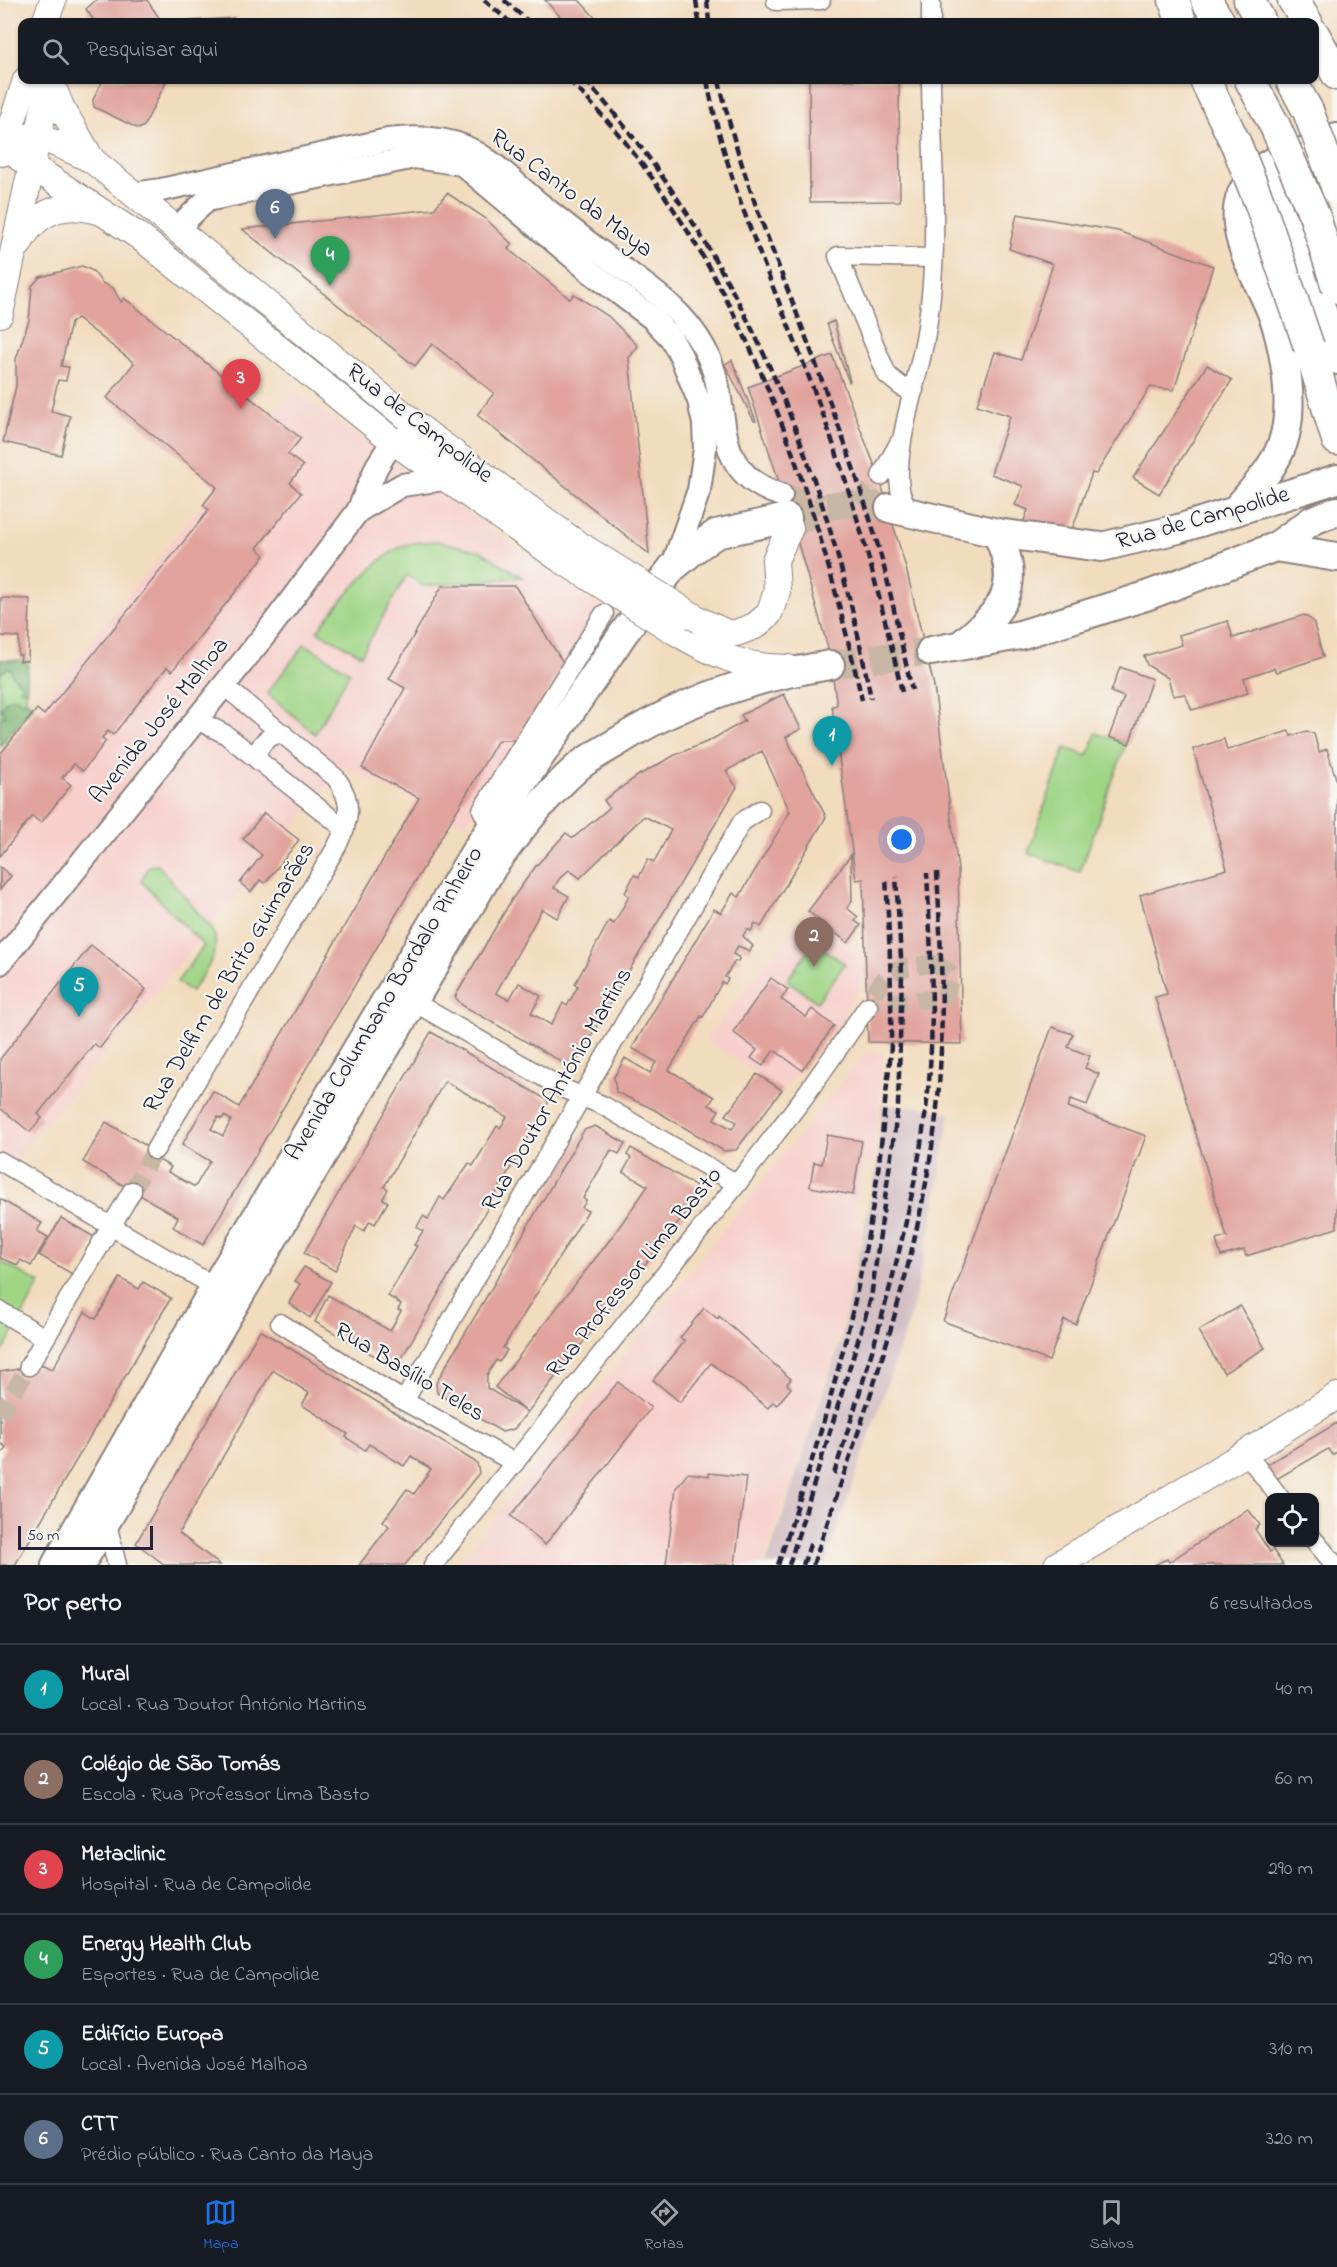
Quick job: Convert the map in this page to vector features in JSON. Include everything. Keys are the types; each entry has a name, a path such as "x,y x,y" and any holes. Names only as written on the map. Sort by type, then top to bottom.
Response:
{"highway":[{"path":"1174,0 1180,18"},
{"path":"1206,0 1217,18"},
{"path":"1249,0 1259,18"},
{"path":"1293,0 1304,18"},
{"path":"1319,43 1337,75"},
{"path":"1207,84 1236,144 1260,204 1309,347 1337,440"},
{"path":"1252,84 1275,126 1315,217 1337,288"},
{"path":"1294,84 1308,111 1337,189"}],"main road":[{"path":"47,18 55,0"},
{"path":"55,0 55,18"},
{"path":"3,149 25,84"},
{"path":"33,151 49,84"},
{"path":"52,84 61,107 92,160"},
{"path":"1235,511 1279,453 1288,414 1277,326 1252,274 1241,238 1240,203 1250,181 1266,165 1337,138"},
{"name":"Rua de Campolide","path":"3,149 33,151 54,142 92,160 564,548 674,631 709,653 731,662 768,668 822,667"},
{"path":"1310,150 1281,184 1277,208 1316,291 1337,360"},
{"name":"Rua de Campolide","path":"33,151 393,441 444,479 564,548 702,621 727,633 736,633 756,626 769,614 777,591 775,560 786,513"},
{"name":"Rua de Campolide","path":"0,314 33,151"},
{"name":"Rua de Campolide","path":"13,255 25,231 42,214 79,207 91,208 113,217"},
{"name":"Rua de Campolide","path":"904,510 997,532 1101,547 1178,529 1337,479"},
{"path":"931,651 1020,634 1146,596 1275,547 1312,520 1337,511"},
{"name":"Avenida Columbano Bordalo Pinheiro","path":"80,1565 226,1294 491,828 623,634 672,568 717,534 786,513"},
{"path":"961,645 992,619 1005,602 1009,585 1009,562 997,532"},
{"path":"1275,547 1337,556"},
{"name":"Avenida Columbano Bordalo Pinheiro","path":"56,1565 226,1294 414,1002 493,866 528,818 580,765 639,728 694,701 728,689 822,667"},
{"path":"1057,1565 1337,1396"}],"street":[{"path":"776,2 821,0"},
{"path":"931,0 931,18"},
{"path":"904,510 907,507 900,489 901,439 914,390 931,305 932,84"},
{"name":"Rua Canto da Maya","path":"133,194 161,190 388,140 424,138 464,147 492,164 584,239 661,296 686,321 704,348 716,374 734,462 748,479 762,489 786,513"},
{"name":"Rua Canto da Maya","path":"176,229 207,200 415,157 462,164 592,273 652,318 671,338 681,356 699,401 705,449 699,490 672,568"},
{"path":"914,390 902,387 887,375 838,256 933,258"},
{"path":"393,441 425,432"},
{"path":"880,476 901,439"},
{"name":"Avenida José Malhoa","path":"0,963 267,632 358,511 377,466 393,441"},
{"name":"Avenida José Malhoa","path":"358,511 402,485 444,479"},
{"path":"491,828 482,810 604,614"},
{"name":"Rua Delfim de Brito Guimarães","path":"154,1150 345,829 350,812 345,791 336,778 223,685"},
{"name":"Rua Delfim de Brito Guimarães","path":"195,719 225,734 345,829"},
{"path":"260,762 257,753 262,742 271,735 283,733"},
{"name":"Rua Doutor António Martins","path":"404,1401 742,822 760,810"},
{"path":"414,1002 562,1088 604,1106 737,1184"},
{"name":"Rua Professor Lima Basto","path":"433,1565 737,1184 804,1097 868,1006"},
{"path":"0,1161 226,1294"},
{"path":"29,1366 40,1335 112,1226 132,1191"},
{"path":"0,1311 40,1335"},
{"name":"Rua Basílio Teles","path":"280,1323 404,1401 514,1462"},
{"path":"1246,1453 1277,1493"},
{"path":"106,1519 117,1565"},
{"path":"1319,1546 1335,1565"}],"shaded area":[{"path":"293,391 601,607 465,825 344,767 32,1140 0,1184 0,754"},
{"path":"851,855 852,901 848,908 858,917 855,921 861,925 848,943 864,960 866,975 843,1017 802,1070 782,1090 706,1040"},
{"path":"867,1050 884,1051 874,1164 863,1163 854,1222 862,1225 845,1311 833,1355 762,1565 457,1565"},
{"path":"882,1104 920,1107 950,1113 931,1226 911,1315 825,1565 766,1565 840,1342 877,1166"}],"green space":[{"path":"437,541 481,551 522,577 423,586 407,575 361,655 317,631 359,581 385,557 409,544"},
{"path":"305,644 350,672 315,734 267,693"},
{"path":"0,660 28,661 26,700 33,706 0,746"},
{"path":"0,660 28,661 26,691 20,689 21,684 12,675 11,669 7,668 0,675"},
{"path":"16,698 21,702 26,700 33,706 0,746 0,718 5,716 1,708 6,700"},
{"path":"1096,733 1126,743 1080,872 1028,853 1065,748 1088,756"},
{"path":"158,865 213,930 215,947 213,955 191,992 177,982 204,946 141,881 149,866"},
{"path":"814,942 845,964 817,1002 787,980"},
{"path":"0,1261 40,1283 0,1357"}],"building":[{"path":"96,0 147,0 159,18 92,18 86,9"},
{"path":"545,0 579,0 595,18 561,18"},
{"path":"101,84 165,84 144,126 139,129 94,107 93,100"},
{"path":"809,84 899,84 900,201 810,202"},
{"path":"447,193 485,218 512,244 508,249 570,299 574,294 608,316 638,346 629,358 649,554 477,415 494,393 432,344 415,366 242,229 434,209"},
{"path":"1017,214 1118,231 1213,266 1174,390 1150,387 1096,474 1092,473 1071,533 1023,523 1028,510 1015,505 1023,486 991,474 1010,416 977,405 995,352 1021,360 1053,264 1009,249"},
{"path":"82,266 93,271 102,283 113,288 121,302 124,298 301,438 288,454 303,466 290,483 301,493 257,548 265,555 172,671 167,667 113,735 108,731 102,738 106,741 83,771 74,764 62,778 71,785 41,823 32,816 0,856 0,754 37,709 44,715 209,510 203,505 217,487 107,398 134,363 77,318 71,323 61,366 69,367 66,381 58,380 51,411 70,416 61,455 3,442 16,386 16,359 29,320 32,286 40,277"},
{"path":"834,321 850,381 849,382 827,324"},
{"path":"832,355 879,477 906,568 934,686 958,870 962,1044 868,1042 863,879 856,880 832,706 837,705 828,648 789,512 748,387"},
{"path":"732,360 756,421 725,364"},
{"path":"1207,365 1232,380 1159,494 1133,478"},
{"path":"442,586 515,586 564,664 521,740 498,740 203,1245 173,1227 178,1217 83,1162 106,1122 162,1155 159,1160 171,1167 168,1172 195,1187 210,1161 182,1145 213,1091 239,1107 419,798 362,768 405,688 389,679","holes":["224,1116 231,1120 223,1136 211,1129 218,1117 222,1119"]},
{"path":"1,598 30,599 28,661 20,661 19,637 0,636"},
{"path":"1304,615 1313,621 1323,657 1277,672 1274,668 1244,678 1248,693 1192,710 1185,694 1173,696 1168,678 1147,665 1144,656 1182,645 1179,635 1228,621 1233,638"},
{"path":"1120,667 1152,679 1129,744 1109,737 1124,697 1111,692"},
{"path":"784,694 801,729 786,737 826,817 761,927 755,923 751,931 747,929 743,936 753,946 750,951 738,946 733,954 740,958 737,962 735,961 725,977 728,979 725,984 722,982 669,1070 714,1097 709,1105 719,1110 714,1119 732,1129 736,1122 726,1115 757,1074 782,1090 736,1150 724,1151 653,1109 616,1092 614,1077 625,1058 650,1073 656,1062 632,1048 714,909 721,913 733,893 739,897 790,812 762,751 726,771 737,787 575,1063 567,1065 462,1005 455,997 512,899 536,866 566,833 573,838 609,808 604,800 639,775 745,721 741,715","holes":["644,816 671,830 654,862 648,859 639,877 634,875 625,893 629,896 614,924 609,921 575,984 578,986 567,1006 563,1003 551,1025 531,1013 541,996 519,983 509,1000 496,993 542,909 557,918 569,896 554,888 559,879 569,870 580,878"]},
{"path":"1289,731 1291,736 1307,731 1314,734 1319,752 1327,749 1337,782 1337,1228 1246,1256 1244,1250 1221,1256 1216,1240 1227,1237 1155,997 1167,994 1140,895 1227,869 1193,749 1224,739 1227,750"},
{"path":"264,813 299,840 265,883 260,880 251,892 240,883 262,855 243,839"},
{"path":"851,855 852,901 847,908 858,917 855,921 861,925 848,943 808,911"},
{"path":"0,867 11,876 0,890"},
{"path":"91,945 146,989 100,1048 94,1044 38,1114 42,1118 30,1132 0,1108 0,1059"},
{"path":"771,978 788,990 781,999 806,1017 812,1009 834,1026 802,1070 774,1050 763,1066 751,1058 757,1050 733,1032"},
{"path":"1052,1027 1073,1034 1068,1047 1090,1056 1085,1068 1099,1074 1087,1105 1071,1099 1068,1107 1146,1136 1076,1324 1064,1320 1049,1361 943,1321"},
{"path":"431,1032 549,1101 396,1368 315,1322 328,1295 390,1331 401,1311 398,1310 401,1304 388,1296 417,1246 414,1245 423,1231 417,1227 423,1216 428,1219 440,1197 444,1200 469,1163 473,1166 497,1126 500,1128 507,1117 445,1081 384,1187 388,1189 383,1199 388,1202 375,1224 370,1221 364,1231 356,1226 335,1271 304,1253"},
{"path":"595,1126 625,1143 619,1154 611,1150 583,1198 586,1201 582,1208 588,1211 503,1348 507,1350 503,1357 499,1362 496,1360 487,1375 487,1388 527,1412 495,1387 612,1237 648,1186 623,1172 631,1158 627,1155 631,1148 698,1187 698,1198 514,1429 502,1432 437,1393 436,1383 584,1130"},
{"path":"827,1135 862,1141 853,1195 810,1187 814,1162 822,1164"},
{"path":"0,1199 42,1223 37,1231 48,1237 31,1266 21,1260 18,1265 0,1258"},
{"path":"61,1218 96,1238 74,1275 39,1255"},
{"path":"304,1267 331,1282 310,1318 289,1303 300,1284 295,1281"},
{"path":"120,1278 139,1289 143,1282 171,1298 15,1565 0,1565 0,1456 6,1447 0,1443 0,1372 44,1365 52,1370 85,1312 96,1319"},
{"path":"1240,1306 1265,1348 1224,1373 1198,1331"},
{"path":"704,1308 718,1319 719,1316 791,1379 787,1384 791,1388 777,1405 773,1402 768,1408 711,1363 680,1402 653,1380 685,1341 680,1338"},
{"path":"260,1330 477,1463 479,1473 405,1565 359,1565 389,1526 383,1521 407,1489 414,1494 431,1469 411,1456 404,1466 369,1444 365,1450 346,1437 348,1434 302,1405 309,1393 273,1370 179,1533 220,1565 165,1565 136,1543"},
{"path":"618,1382 651,1408 545,1545 511,1516"},
{"path":"1337,1423 1337,1452 1332,1455 1328,1449 1273,1481 1264,1466"},
{"path":"688,1473 746,1477 735,1565 666,1565 676,1488"},
{"path":"1248,1509 1260,1525 1255,1529 1265,1547 1270,1552 1273,1550 1283,1565 1154,1565 1167,1559 1169,1562"}],"tunnel":[{"path":"859,503 881,476"},
{"path":"781,495 823,505"},
{"path":"787,518 827,506 850,504 890,508"},
{"path":"790,528 823,505"},
{"path":"830,665 931,651"},
{"path":"934,964 948,971 951,978 944,997 882,1002 868,1006 880,984 893,972 934,964"},
{"path":"132,1191 155,1150"},
{"path":"0,1415 29,1366"}],"railway":[{"path":"484,0 505,18"},
{"path":"504,0 524,18"},
{"path":"696,0 698,18"},
{"path":"707,0 709,18"},
{"path":"573,84 625,142 676,213 715,278 748,344 803,482 825,554 862,700"},
{"path":"588,84 631,135 673,192 711,253 745,315 775,380 802,446 825,514 853,612 871,698"},
{"path":"708,84 716,122 741,203 818,401 843,473 875,581 902,692"},
{"path":"720,84 749,187 853,466 886,575 912,690"},
{"path":"813,1565 883,1356 924,1195 940,1074 941,973 937,872"},
{"path":"834,1474 888,1293 919,1156 931,1050 932,991 927,873"},
{"path":"789,1565 871,1298 898,1106 902,974 896,876"},
{"path":"778,1565 831,1394 846,1338 870,1223 879,1164 891,1048 891,979 886,877"},
{"path":"803,1565 811,1542"}],"place":[{"name":"CTT","path":"275,239"},
{"name":"Energy Health Club","path":"330,286"},
{"name":"Metaclinic","path":"241,409"},
{"name":"Mural","path":"832,766"},
{"name":"Colégio de São Tomás","path":"814,967"},
{"name":"Edifício Europa","path":"79,1017"}]}
